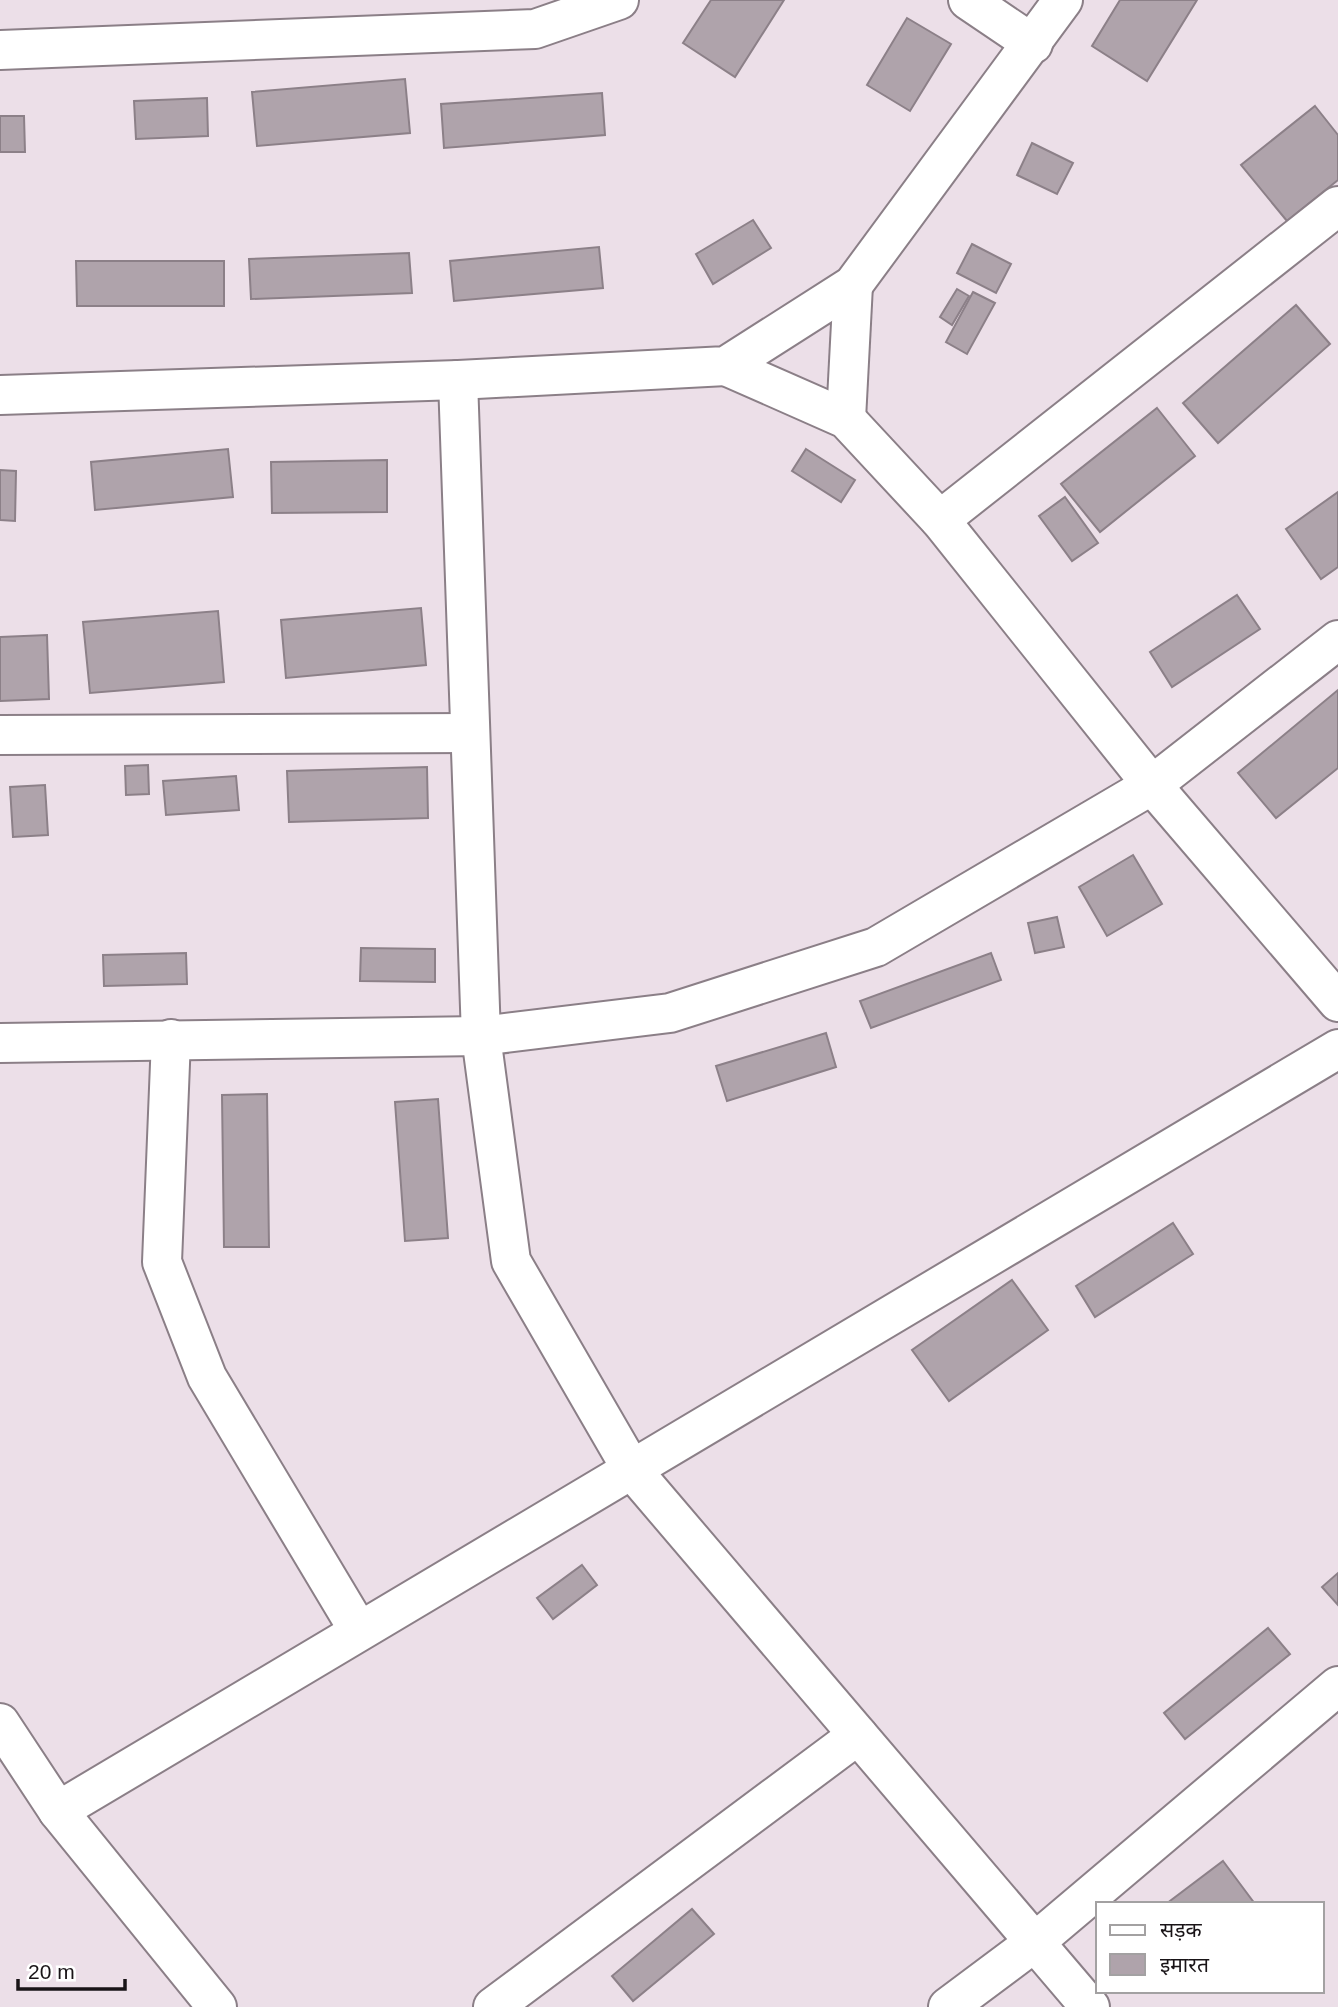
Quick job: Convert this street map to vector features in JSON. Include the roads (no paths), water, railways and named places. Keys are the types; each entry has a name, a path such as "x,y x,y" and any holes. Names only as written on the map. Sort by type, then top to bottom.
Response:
{"street":[{"path":"0,50 535,29 619,0"},
{"path":"968,0 1033,44"},
{"path":"726,366 853,285 1063,0"},
{"path":"940,520 1338,206"},
{"path":"846,419 853,285"},
{"path":"0,395 458,380 726,366 846,419 940,520 1152,785 1338,1002"},
{"path":"458,380 481,1036 511,1261 632,1470 1090,2007"},
{"path":"0,1043 171,1038 481,1036 670,1013 876,947 1152,785 1338,640"},
{"path":"0,735 469,733"},
{"path":"171,1038 162,1262 207,1377 359,1631"},
{"path":"58,1811 1338,1049"},
{"path":"948,2007 1035,1942 1338,1686"},
{"path":"0,1723 58,1811 217,2007"},
{"path":"493,2007 858,1735"}]}
